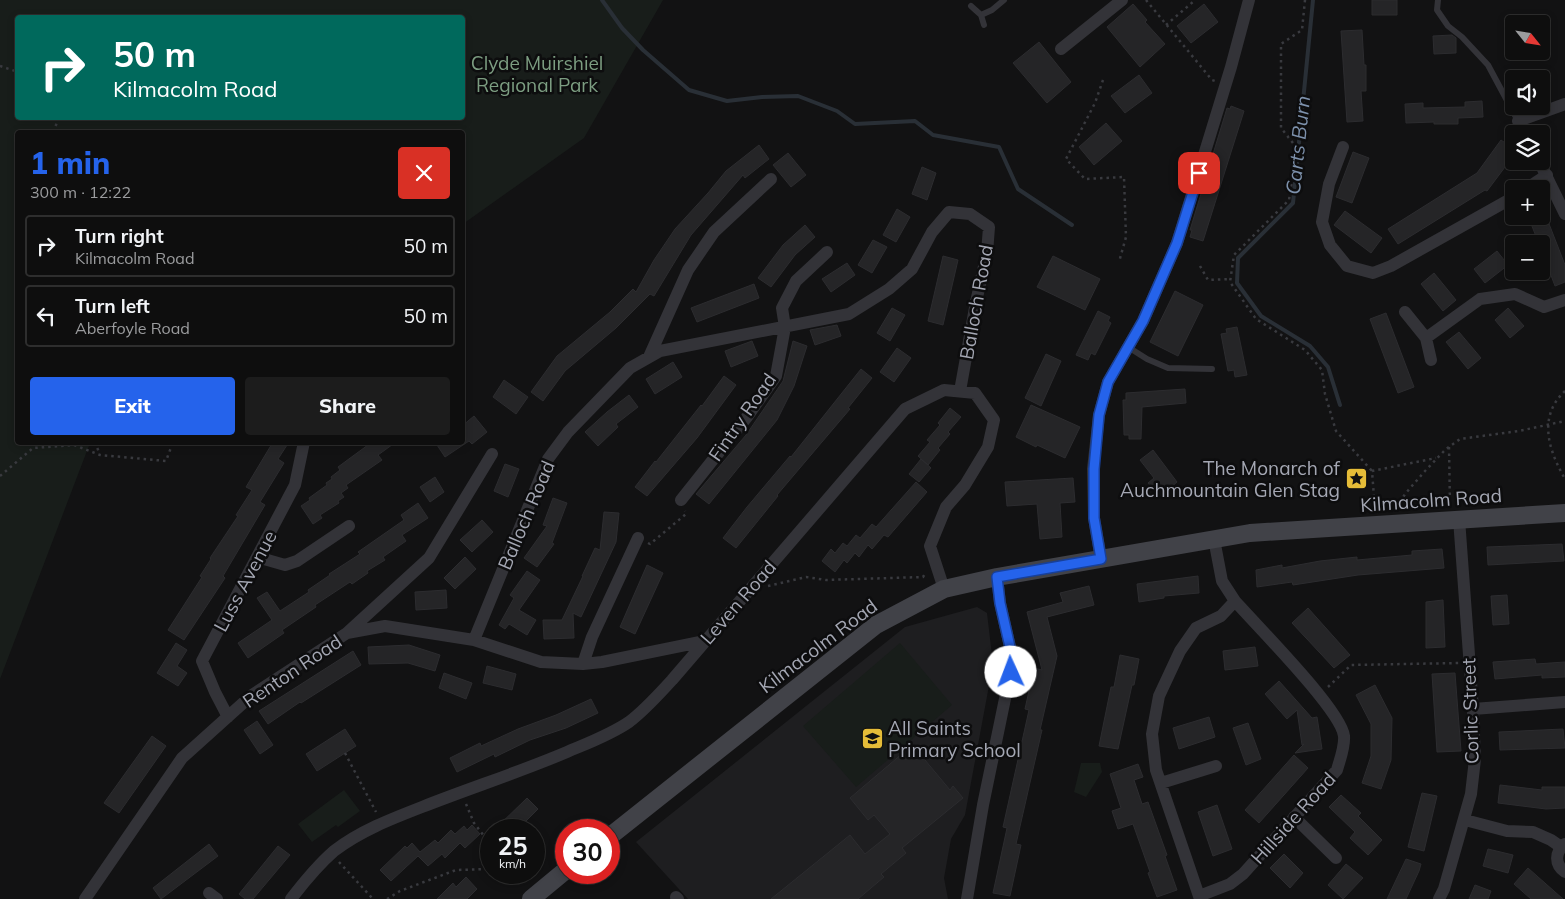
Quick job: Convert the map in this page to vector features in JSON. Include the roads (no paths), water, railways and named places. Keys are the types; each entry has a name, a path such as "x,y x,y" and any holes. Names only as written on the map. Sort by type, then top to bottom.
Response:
{"main road":[{"name":"Kilmacolm Road","path":"620,828 876,625 944,589 997,577 1250,533 1565,513"},
{"path":"531,899 555,879"}],"street":[{"path":"1060,49 1122,0"},
{"path":"1101,559 1094,518 1094,469 1099,415 1108,382 1143,321 1177,243 1226,85 1249,0"},
{"path":"1520,125 1518,122 1565,104"},
{"path":"1343,147 1329,184 1322,222 1330,245 1347,266 1372,273 1391,266 1505,202"},
{"path":"1544,170 1565,214"},
{"path":"1540,180 1547,175"},
{"path":"649,357 688,270 714,232 771,179"},
{"name":"Balloch Road","path":"474,640 548,459 568,432 630,368 660,351 848,314 889,290 912,268 932,232 949,212 970,214 989,227 987,253 960,391"},
{"path":"785,326 782,308 796,281 827,252"},
{"path":"1426,338 1480,299 1515,294 1544,307 1565,300"},
{"path":"1405,312 1426,338 1431,360"},
{"name":"Fintry Road","path":"681,500 747,417 776,376 785,326"},
{"name":"Leven Road","path":"291,899 305,880 331,854 382,822 542,762 614,732 631,721 648,706 905,409 944,390 960,391"},
{"path":"944,589 930,546 946,507 965,485 988,448 994,420 975,393 960,391"},
{"name":"Luss Avenue","path":"228,716 202,661 295,485 303,445"},
{"path":"347,633 429,558 492,454"},
{"name":"Corlic Street","path":"1439,899 1444,889 1465,820 1471,794 1475,759 1469,663 1454,519"},
{"path":"257,557 285,565 297,561 349,526"},
{"path":"583,664 592,637 638,538"},
{"name":"Hillside Road","path":"1200,898 1230,884 1243,874 1337,770 1344,735 1338,720 1319,694 1235,601 1222,581 1214,539"},
{"path":"967,899 983,805 1013,660 1000,603 997,577"},
{"path":"1200,898 1156,770 1152,734 1159,696 1180,651 1196,628 1221,616 1235,601"},
{"name":"Renton Road","path":"85,899 182,758 252,695 347,633 385,626 474,640 541,662 583,664 602,662 705,640"},
{"path":"1473,709 1565,702"},
{"path":"1161,783 1216,766"},
{"path":"1294,817 1336,858"},
{"path":"1465,820 1507,831 1533,832 1563,846 1556,856 1560,868 1565,872"}],"lane":[{"path":"981,15 992,10 1004,0"},
{"path":"1438,0 1437,10 1448,26 1462,37 1488,65 1518,122"},
{"path":"971,6 981,15 984,25"},
{"path":"1128,347 1147,359 1168,368 1212,369"}],"waterway":[{"path":"602,0 622,28 643,50 689,90 727,101 762,97 798,96 837,111 855,124 915,121 933,135 999,147 1018,189 1072,225"},
{"name":"Carts Burn","path":"1313,0 1293,203 1238,258 1237,283 1261,316 1310,346 1328,367 1340,405"}],"place":[{"name":"The Monarch of Auchmountain Glen Stag","path":"1356,479"},
{"name":"All Saints Primary School","path":"872,739"}],"park label":[{"name":"Clyde Muirshiel Regional Park","path":"537,74"}]}
